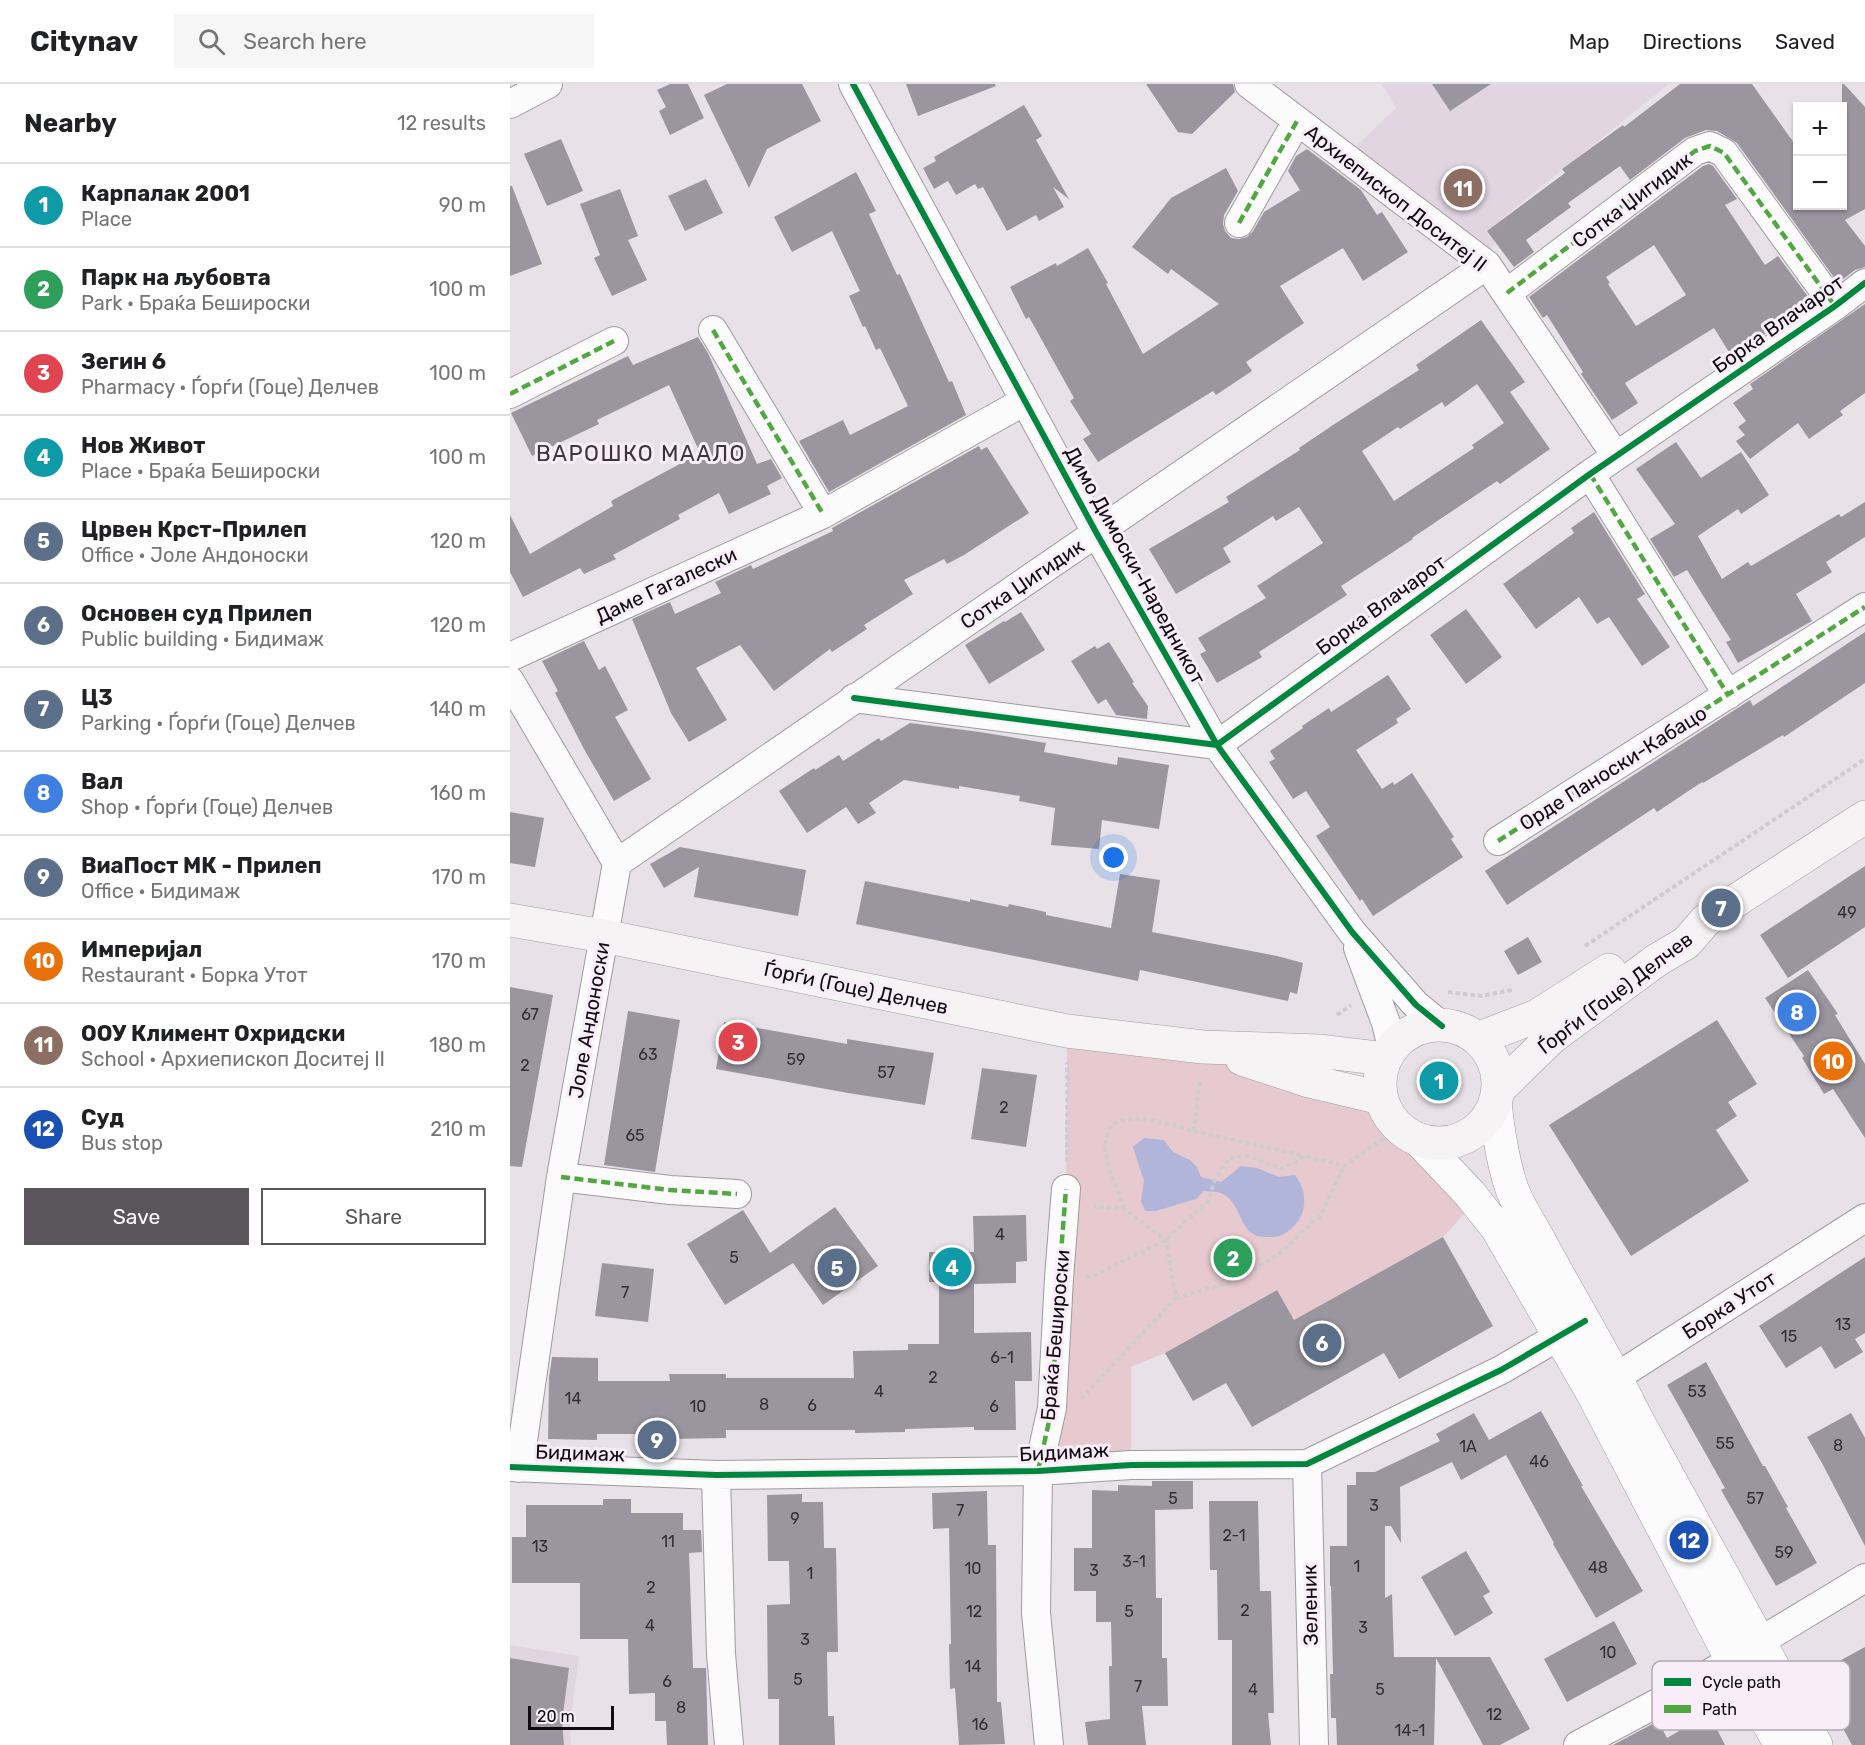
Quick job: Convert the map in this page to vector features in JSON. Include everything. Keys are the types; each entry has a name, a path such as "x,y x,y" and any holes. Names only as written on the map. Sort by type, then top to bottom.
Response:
{"main road":[{"name":"Ѓорѓи (Гоце) Делчев","path":"1496,1096 1551,1038 1657,960 1686,943 1706,920 1865,817"},
{"name":"Ѓорѓи (Гоце) Делчев","path":"510,920 604,936 1067,1031 1203,1047 1389,1053"},
{"name":"Ѓорѓи (Гоце) Делчев","path":"1477,1039 1537,1016 1675,929 1706,920"},
{"path":"1429,1026 1460,1030 1477,1039 1489,1053 1496,1071 1496,1096 1486,1120 1473,1133 1455,1141 1436,1144 1408,1134 1388,1114 1381,1098 1381,1071 1389,1053 1403,1038 1415,1030 1429,1026"},
{"name":"Ѓорѓи (Гоце) Делчев","path":"1203,1047 1309,1081 1381,1098"}],"street":[{"path":"510,104 548,84"},
{"name":"Димо Димоски-Наредникот","path":"853,84 1097,534 1217,745 1352,932 1416,1005 1442,1026"},
{"name":"Архиепископ Доситеј II","path":"1249,84 1487,265 1616,456"},
{"name":"Архиепископ Доситеј II","path":"1239,223 1297,121"},
{"name":"Сотка Џигидик","path":"1507,293 1695,152 1710,146 1724,153 1835,306"},
{"name":"Сотка Џигидик","path":"616,863 1487,265"},
{"name":"Борка Влачарот","path":"1217,745 1590,474 1865,283"},
{"path":"713,330 823,513"},
{"path":"510,394 614,341"},
{"name":"Даме Гагалески","path":"510,657 823,513 1025,401"},
{"name":"Орде Паноски-Кабацо","path":"1590,474 1728,694"},
{"name":"Орде Паноски-Кабацо","path":"1498,841 1865,607"},
{"path":"510,681 616,863"},
{"path":"854,698 1217,745"},
{"name":"Јоле Андоноски","path":"514,1467 561,1177 616,863"},
{"name":"Димо Димоски-Наредникот","path":"1352,932 1386,1023 1389,1053"},
{"path":"1496,1096 1499,1135 1512,1190 1569,1296 1572,1328"},
{"path":"1408,1134 1470,1194 1572,1328 1604,1385 1732,1660"},
{"path":"561,1177 670,1190 737,1194"},
{"name":"Браќа Бешироски","path":"1049,1745 1036,1613 1038,1471 1052,1408 1066,1197"},
{"name":"Борка Утот","path":"1604,1385 1865,1218"},
{"name":"Бидимаж","path":"514,1467 716,1475 1038,1471 1131,1465 1307,1464 1501,1371 1572,1328"},
{"path":"1604,1385 1635,1416 1770,1661"},
{"name":"Зеленик","path":"1307,1464 1314,1745"},
{"path":"716,1475 721,1654 729,1745"},
{"path":"1759,1642 1865,1578"},
{"path":"1578,1745 1652,1705"},
{"path":"1772,1730 1781,1745"},
{"path":"1808,1730 1816,1745"}],"path":[{"path":"1580,949 1865,759"},
{"path":"1445,992 1482,996 1520,988"},
{"path":"1067,1031 1066,1197 1124,1209 1166,1240 1176,1298"},
{"path":"1194,1131 1203,1047"},
{"path":"1124,1209 1107,1161 1105,1138 1109,1128 1121,1120 1146,1118 1344,1166"},
{"path":"1052,1408 1080,1400 1176,1298 1231,1282 1278,1255 1320,1216 1344,1166 1408,1134"},
{"path":"1059,1278 1093,1276 1166,1240 1208,1201 1215,1179 1229,1158 1247,1156 1282,1169 1306,1156"}],"shaded area":[{"path":"1382,84 1669,84 1501,219 1487,265 1344,157 1396,108"},
{"path":"1067,1031 1203,1047 1381,1098 1388,1114 1399,1128 1418,1139 1475,1202 1443,1237 1294,1320 1276,1290 1165,1353 1131,1367 1131,1465 1038,1471 1066,1189"},
{"path":"510,1645 579,1656 570,1725 571,1745 510,1745"}],"water":[{"path":"1144,1138 1164,1140 1173,1152 1190,1160 1197,1167 1201,1177 1221,1182 1241,1166 1257,1168 1279,1177 1295,1175 1304,1196 1301,1217 1283,1234 1275,1237 1260,1236 1247,1229 1232,1202 1224,1194 1204,1191 1196,1199 1156,1211 1145,1211 1141,1201 1144,1181 1133,1147"}],"building":[{"path":"670,84 688,84 704,118 670,135 659,111 666,107 657,90"},
{"path":"727,84 802,84 821,121 767,149 749,188 704,95"},
{"path":"906,84 995,84 996,86 918,116"},
{"path":"1146,84 1233,84 1235,92 1192,134 1178,132"},
{"path":"1432,84 1491,84 1450,111"},
{"path":"1680,84 1752,84 1793,142 1793,210 1847,210 1847,102 1842,102 1842,84 1844,84 1865,107 1865,209 1845,220 1865,246 1865,267 1855,270 1838,283 1737,143 1717,131 1706,130 1685,138 1630,180 1620,166 1568,203 1571,207 1526,240 1534,252 1514,267 1487,231 1565,173 1562,169 1623,125 1624,127"},
{"path":"1024,105 1042,136 1036,140 1069,199 1053,187 1064,207 1039,221 1036,215 1007,231 983,187 978,189 975,184 956,195 948,181 934,189 923,168 936,161 934,157"},
{"path":"561,139 583,191 547,206 524,154"},
{"path":"1307,149 1361,190 1377,215 1382,212 1408,252 1363,281 1343,248 1280,286 1304,323 1246,362 1252,371 1216,395 1213,391 1098,462 1083,439 1091,434 1070,401 1074,398 1029,317 1026,319 1010,287 1056,263 1057,266 1088,248 1143,354 1219,304 1171,269 1168,274 1132,247 1171,198 1226,168 1238,191 1224,215 1225,231 1231,238 1247,237 1264,212 1300,190 1288,171 1296,156"},
{"path":"1709,164 1713,166 1737,199 1725,205 1765,265 1778,256 1812,302 1732,357 1714,328 1625,383 1638,403 1612,420 1581,374 1583,372 1547,315 1543,318 1529,297 1703,166","holes":["1654,245 1686,295 1636,326 1608,284 1610,283 1606,277"]},
{"path":"856,172 876,211 869,214 897,275 900,274 949,382 952,381 966,415 829,492 799,441 843,420 850,435 908,406 880,348 876,350 849,296 860,291 832,231 792,252 774,217"},
{"path":"706,179 723,213 685,231 668,196"},
{"path":"510,186 512,186 542,264 510,276"},
{"path":"620,189 638,236 628,240 647,280 612,296 594,258 600,255 580,204"},
{"path":"1865,304 1865,393 1840,411 1843,415 1809,439 1798,423 1750,459 1736,441 1745,435 1738,427 1746,421 1733,403 1753,389 1750,384"},
{"path":"1481,320 1525,382 1510,392 1550,449 1500,484 1497,481 1341,586 1347,595 1259,652 1262,657 1217,683 1200,654 1206,651 1198,638 1266,598 1257,586 1323,543 1299,507 1276,521 1273,516 1223,548 1231,562 1176,594 1149,549 1229,502 1226,497 1419,370 1416,365","holes":["1477,384 1504,423 1472,445 1474,448 1394,501 1362,451 1442,402 1445,407"]},
{"path":"698,337 708,353 757,464 771,459 782,478 767,486 771,494 729,514 719,493 678,515 680,519 613,555 616,559 584,574 580,568 523,597 510,572 510,515 530,554 613,506 611,501 700,453 669,385 597,420 599,424 532,456 511,413 628,356 633,365"},
{"path":"1676,442 1701,478 1741,452 1769,495 1741,514 1738,509 1698,536 1722,579 1748,562 1751,566 1839,514 1841,517 1865,502 1865,537 1826,562 1832,572 1796,594 1812,621 1738,663 1726,642 1731,640 1687,570 1674,577 1650,539 1675,524 1636,469"},
{"path":"979,446 981,450 987,447 1029,513 964,555 947,564 944,559 904,580 913,594 864,625 867,629 832,652 830,649 774,691 740,645 696,668 727,720 689,742 671,713 632,619 670,602 675,614 721,593 715,582 751,565 753,569 833,531 832,528"},
{"path":"1594,512 1645,594 1637,599 1670,647 1642,666 1609,617 1597,624 1579,597 1536,629 1503,584 1574,533 1571,528"},
{"path":"1466,609 1502,657 1466,684 1430,635"},
{"path":"1021,612 1045,650 989,684 965,645"},
{"path":"1865,632 1865,683 1784,737 1783,735 1702,782 1657,812 1654,808 1507,905 1485,871 1750,700 1753,706"},
{"path":"584,641 599,670 605,666 628,710 615,717 651,779 614,801 555,693 558,691 542,661"},
{"path":"1109,642 1148,706 1147,719 1116,715 1106,699 1098,704 1071,661 1095,646 1097,649"},
{"path":"1388,675 1411,709 1396,719 1398,723 1356,750 1382,789 1393,782 1394,785 1412,773 1454,837 1451,839 1463,857 1373,916 1362,899 1360,901 1316,836 1330,827 1306,791 1293,799 1269,762 1275,759 1270,751 1303,728 1302,726 1329,708 1331,712"},
{"path":"910,723 1046,743 1044,752 1117,765 1118,757 1169,765 1159,829 1102,820 1099,849 1051,845 1055,808 1019,801 1020,796 904,780 869,803 876,813 858,824 846,807 807,833 779,791 839,755 843,761 879,738 881,741"},
{"path":"510,812 544,818 535,867 510,863"},
{"path":"680,847 806,870 798,916 694,897 699,867 664,888 650,864"},
{"path":"1865,866 1865,927 1788,978 1760,935"},
{"path":"1120,874 1160,880 1152,932 1303,963 1297,994 1290,992 1288,1001 1140,970 1138,981 856,924 865,881 970,902 970,899 1008,907 1009,904 1046,912 1046,915 1111,928"},
{"path":"1528,937 1542,962 1518,975 1504,951"},
{"path":"1808,970 1838,1014 1835,1015 1865,1064 1865,1138 1833,1089 1824,1094 1802,1058 1804,1056 1765,998"},
{"path":"510,987 553,995 522,1167 510,1166"},
{"path":"628,1011 680,1020 655,1172 604,1165"},
{"path":"1717,1020 1757,1084 1728,1102 1737,1116 1716,1130 1749,1181 1631,1256 1549,1125"},
{"path":"724,1022 847,1044 847,1039 934,1053 925,1105 716,1069"},
{"path":"982,1068 1037,1075 1026,1147 971,1139"},
{"path":"835,1207 878,1266 823,1305 793,1263 725,1305 687,1244 743,1210 770,1253"},
{"path":"1026,1215 1027,1261 1016,1262 1016,1283 974,1284 974,1333 1031,1332 1032,1381 1015,1381 1016,1430 974,1430 974,1427 855,1433 855,1430 726,1430 726,1438 668,1439 668,1449 643,1449 643,1434 597,1434 597,1440 548,1439 549,1378 552,1357 598,1358 598,1381 670,1381 669,1374 726,1374 726,1378 854,1378 853,1351 908,1350 908,1344 939,1344 939,1282 929,1282 929,1252 974,1252 973,1216"},
{"path":"1443,1237 1493,1326 1399,1379 1384,1353 1252,1427 1226,1383 1193,1401 1165,1353 1277,1290 1294,1320"},
{"path":"1865,1257 1865,1333 1855,1339 1863,1352 1835,1369 1821,1346 1786,1368 1759,1326"},
{"path":"602,1263 654,1269 648,1322 595,1316"},
{"path":"1706,1362 1817,1563 1776,1586 1721,1490 1725,1488 1667,1385"},
{"path":"1541,1411 1583,1486 1581,1486 1643,1591 1596,1618 1553,1544 1506,1455 1461,1480 1452,1462 1400,1487 1401,1543 1391,1526 1385,1526 1385,1598 1392,1594 1394,1657 1490,1657 1530,1729 1500,1745 1483,1745 1436,1658 1434,1745 1337,1745 1336,1718 1331,1718 1330,1674 1333,1674 1330,1546 1347,1546 1347,1485 1356,1485 1356,1472 1375,1472 1440,1441 1436,1434 1474,1413 1489,1440"},
{"path":"1851,1413 1865,1438 1865,1546 1807,1437"},
{"path":"1152,1481 1193,1481 1193,1509 1155,1510 1156,1598 1162,1598 1162,1658 1167,1658 1168,1706 1142,1706 1146,1745 1088,1745 1085,1722 1110,1719 1111,1622 1096,1622 1096,1591 1074,1591 1074,1548 1092,1548 1092,1490 1118,1491 1118,1485 1152,1486"},
{"path":"987,1491 988,1545 996,1545 997,1702 1001,1702 1005,1744 959,1745 955,1688 950,1689 949,1528 933,1529 932,1493"},
{"path":"802,1494 802,1502 823,1502 824,1548 836,1548 838,1652 827,1652 828,1716 834,1716 835,1745 779,1745 779,1699 768,1699 767,1605 790,1604 789,1561 768,1561 767,1495"},
{"path":"603,1499 631,1499 631,1513 683,1513 683,1530 701,1530 702,1552 689,1553 693,1668 706,1668 708,1745 667,1745 666,1721 655,1721 655,1693 629,1694 628,1639 580,1639 580,1583 512,1583 512,1537 526,1537 526,1505 603,1505"},
{"path":"1209,1501 1258,1501 1260,1591 1271,1591 1274,1713 1268,1713 1271,1745 1232,1745 1232,1640 1218,1640 1217,1570 1210,1570"},
{"path":"1466,1551 1490,1592 1483,1596 1493,1613 1455,1636 1421,1577"},
{"path":"1614,1621 1637,1664 1567,1702 1544,1659"},
{"path":"1865,1647 1865,1745 1852,1745 1844,1730 1850,1730 1850,1661 1840,1661"},
{"path":"510,1658 569,1668 562,1722 564,1745 510,1745"},
{"path":"1652,1724 1652,1730 1663,1730 1667,1738 1681,1730 1717,1730 1725,1745 1613,1745"}],"marked path":[{"path":"1239,223 1297,121"},
{"path":"1507,293 1695,151 1710,146 1724,153 1835,306"},
{"path":"713,330 823,514"},
{"path":"510,394 614,341"},
{"path":"1590,474 1728,695"},
{"path":"1498,841 1865,607"},
{"path":"561,1177 670,1190 737,1194"},
{"path":"1038,1471 1052,1408 1066,1189"}],"cycle path":[{"path":"853,84 1097,534 1217,745 1352,932 1416,1005 1442,1026"},
{"path":"854,698 1217,745 1590,474 1865,283"},
{"path":"510,1467 716,1475 1038,1471 1131,1465 1307,1464 1501,1370 1585,1321"}],"place":[{"name":"ООУ Климент Охридски","path":"1463,188"},
{"name":"Ц3","path":"1721,908"},
{"name":"Вал","path":"1797,1012"},
{"name":"Зегин 6","path":"738,1042"},
{"name":"Империјал","path":"1833,1061"},
{"name":"Карпалак 2001","path":"1439,1081"},
{"name":"Парк на љубовта","path":"1233,1258"},
{"name":"Нов Живот","path":"952,1267"},
{"name":"Црвен Крст-Прилеп","path":"837,1268"},
{"name":"Основен суд Прилеп","path":"1322,1343"},
{"name":"ВиаПост МК - Прилеп","path":"657,1440"},
{"name":"Суд","path":"1689,1540"}],"district":[{"name":"ВАРОШКО МААЛО","path":"641,453"}]}
